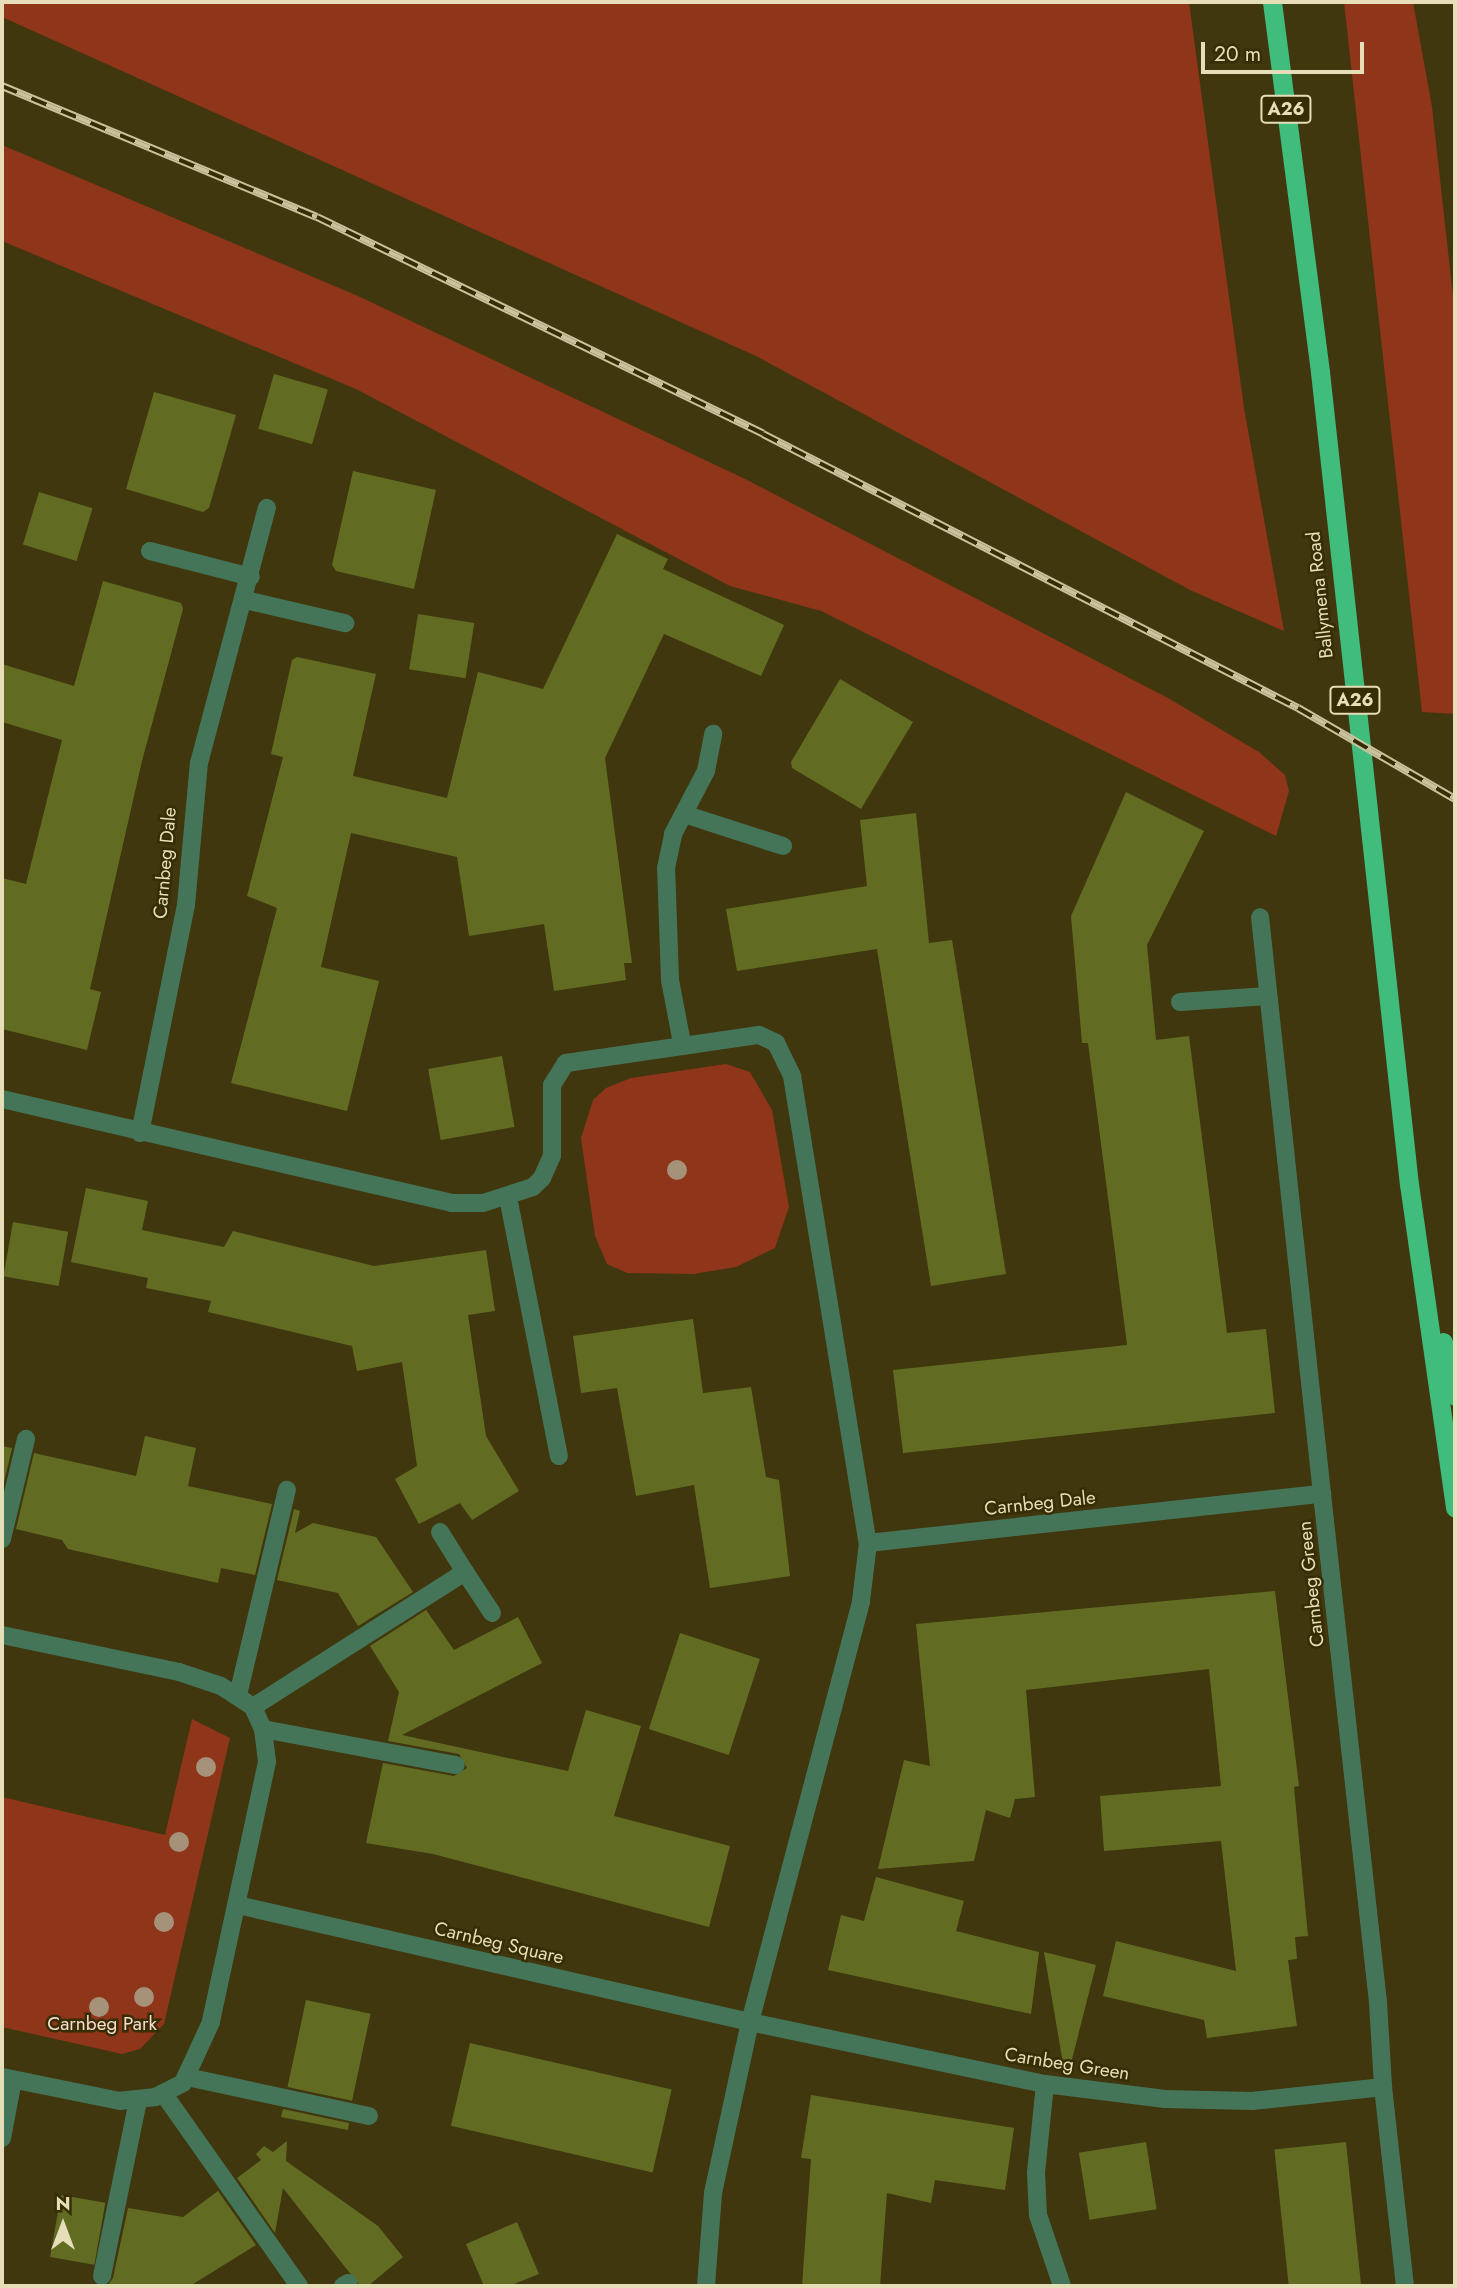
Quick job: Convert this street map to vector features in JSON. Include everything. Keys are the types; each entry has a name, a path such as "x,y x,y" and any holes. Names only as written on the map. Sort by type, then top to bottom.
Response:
{"highway":[{"name":"Ballymena Road","path":"1272,2 1320,372 1409,1184 1455,1508"},
{"name":"Ballymena Road","path":"1409,1184 1455,1396"}],"street":[{"name":"Carnbeg Dale","path":"140,1133 186,905 199,762 245,600 267,508"},
{"path":"150,551 251,577"},
{"path":"245,600 345,623"},
{"path":"682,1043 665,916 666,867 684,814 706,771 713,734"},
{"path":"684,814 783,846"},
{"path":"1259,917 1322,1494"},
{"path":"1180,1002 1268,996"},
{"path":"2,1099 451,1203 508,1197 533,1187 548,1168 552,1085 566,1063 682,1043 759,1035 785,1055 868,1543 861,1601 750,2022 713,2193 706,2286"},
{"path":"508,1197 559,1456"},
{"path":"2,1539 26,1439"},
{"path":"239,1695 287,1490"},
{"name":"Carnbeg Dale","path":"868,1543 1322,1494"},
{"name":"Carnbeg Green","path":"1322,1494 1378,2002 1383,2087 1405,2286"},
{"path":"440,1532 492,1613"},
{"path":"253,1707 465,1572"},
{"path":"2,1635 179,1671 239,1695 253,1707 263,1728 267,1762 239,1905 211,2022 187,2077 163,2093 138,2101 101,2100 7,2078 2,2138"},
{"path":"263,1728 456,1765"},
{"name":"Carnbeg Square","path":"239,1905 750,2022"},
{"name":"Carnbeg Green","path":"750,2022 1045,2084 1165,2099 1252,2101 1383,2087"},
{"path":"187,2077 369,2116"},
{"path":"1045,2084 1036,2173 1038,2215 1065,2284"},
{"path":"163,2093 299,2286"},
{"path":"102,2276 138,2101"}],"green space":[{"path":"2,2 1189,2 1244,408 1284,631 1192,591 756,356 2,17"},
{"path":"1344,2 1413,2 1432,107 1455,314 1455,714 1422,712"},
{"path":"2,145 358,296 743,478 1168,698 1259,752 1285,775 1289,791 1276,836 821,611 730,586 356,389 2,241"},
{"path":"726,1064 750,1072 772,1110 789,1207 775,1248 736,1267 693,1274 627,1273 607,1264 595,1236 581,1138 593,1100 606,1088 631,1078"},
{"name":"Carnbeg Park","path":"192,1719 230,1738 164,2024 140,2049 122,2054 2,2027 2,1797 165,1835"}],"building":[{"path":"274,374 328,389 312,444 258,429"},
{"path":"154,392 236,415 209,508 203,512 126,489"},
{"path":"353,471 436,490 414,589 336,571 332,565"},
{"path":"39,492 93,508 76,561 23,545"},
{"path":"617,534 668,559 663,569 784,625 761,676 664,634 605,758 632,963 624,963 626,980 554,991 544,924 469,936 457,857 351,833 321,967 379,981 347,1111 231,1083 277,908 247,896 283,757 271,754 292,660 297,657 376,674 353,776 447,798 478,672 543,689"},
{"path":"103,581 181,603 183,609 142,761 90,989 101,992 87,1050 2,1029 2,878 26,884 62,740 2,722 2,664 74,686"},
{"path":"418,614 474,623 466,678 409,669"},
{"path":"840,679 913,722 861,809 792,768 791,762"},
{"path":"1126,792 1204,831 1147,945 1156,1040 1189,1036 1227,1333 1266,1329 1275,1413 903,1453 893,1370 1127,1345 1088,1043 1082,1043 1071,916"},
{"path":"916,813 929,943 952,940 1006,1274 931,1286 877,949 737,971 726,909 867,886 860,820"},
{"path":"502,1056 515,1127 441,1140 428,1069"},
{"path":"86,1188 148,1201 142,1230 224,1247 233,1231 374,1266 486,1250 495,1311 468,1315 486,1436 519,1491 472,1520 460,1503 419,1524 395,1479 417,1466 402,1362 357,1371 352,1346 208,1312 211,1301 146,1288 148,1278 71,1262"},
{"path":"13,1222 68,1232 59,1286 3,1276"},
{"path":"693,1319 703,1393 751,1387 766,1477 779,1480 790,1576 710,1588 694,1485 636,1496 617,1388 581,1393 573,1336"},
{"path":"145,1436 196,1448 188,1486 272,1504 255,1575 221,1568 218,1583 68,1549 62,1540 16,1529 34,1453 136,1476"},
{"path":"2,1446 12,1448 2,1491"},
{"path":"294,1509 300,1511 295,1533 313,1523 376,1537 413,1592 358,1626 338,1593 277,1580"},
{"path":"1275,1591 1299,1786 1294,1787 1308,1936 1295,1937 1297,1959 1288,1960 1297,2026 1207,2038 1204,2020 1103,1996 1116,1941 1236,1971 1221,1841 1104,1851 1100,1796 1221,1786 1209,1669 1026,1690 1035,1797 1015,1799 1010,1818 986,1810 974,1861 878,1869 904,1760 930,1766 916,1624"},
{"path":"426,1610 454,1650 518,1617 542,1663 402,1735 568,1771 586,1710 641,1726 614,1816 730,1846 709,1927 433,1854 366,1843 383,1763 454,1776 467,1768 459,1754 388,1741 399,1692 370,1646"},
{"path":"680,1633 760,1659 729,1755 649,1729"},
{"path":"876,1877 964,1901 956,1931 1039,1952 1031,2014 828,1970 841,1915 864,1921"},
{"path":"1044,1952 1096,1965 1068,2075 1065,2075"},
{"path":"306,2000 371,2014 352,2101 287,2087"},
{"path":"470,2043 672,2090 653,2172 451,2126"},
{"path":"811,2095 1014,2128 1005,2190 935,2180 931,2203 887,2193 880,2286 802,2286 811,2159 801,2158"},
{"path":"283,2109 349,2123 348,2130 281,2117"},
{"path":"287,2141 286,2161 378,2226 403,2257 368,2286 360,2286 283,2188 275,2233 237,2178 261,2160 256,2154 264,2146 273,2152"},
{"path":"1146,2142 1157,2209 1089,2220 1079,2153"},
{"path":"1346,2142 1361,2286 1289,2286 1274,2150"},
{"path":"218,2191 256,2245 190,2286 107,2286 113,2278 128,2208 183,2217"},
{"path":"61,2195 105,2203 94,2265 50,2257"},
{"path":"517,2222 539,2274 509,2286 484,2286 466,2244"}],"railway":[{"path":"2,86 317,217 763,434 1298,708 1455,799"}]}
